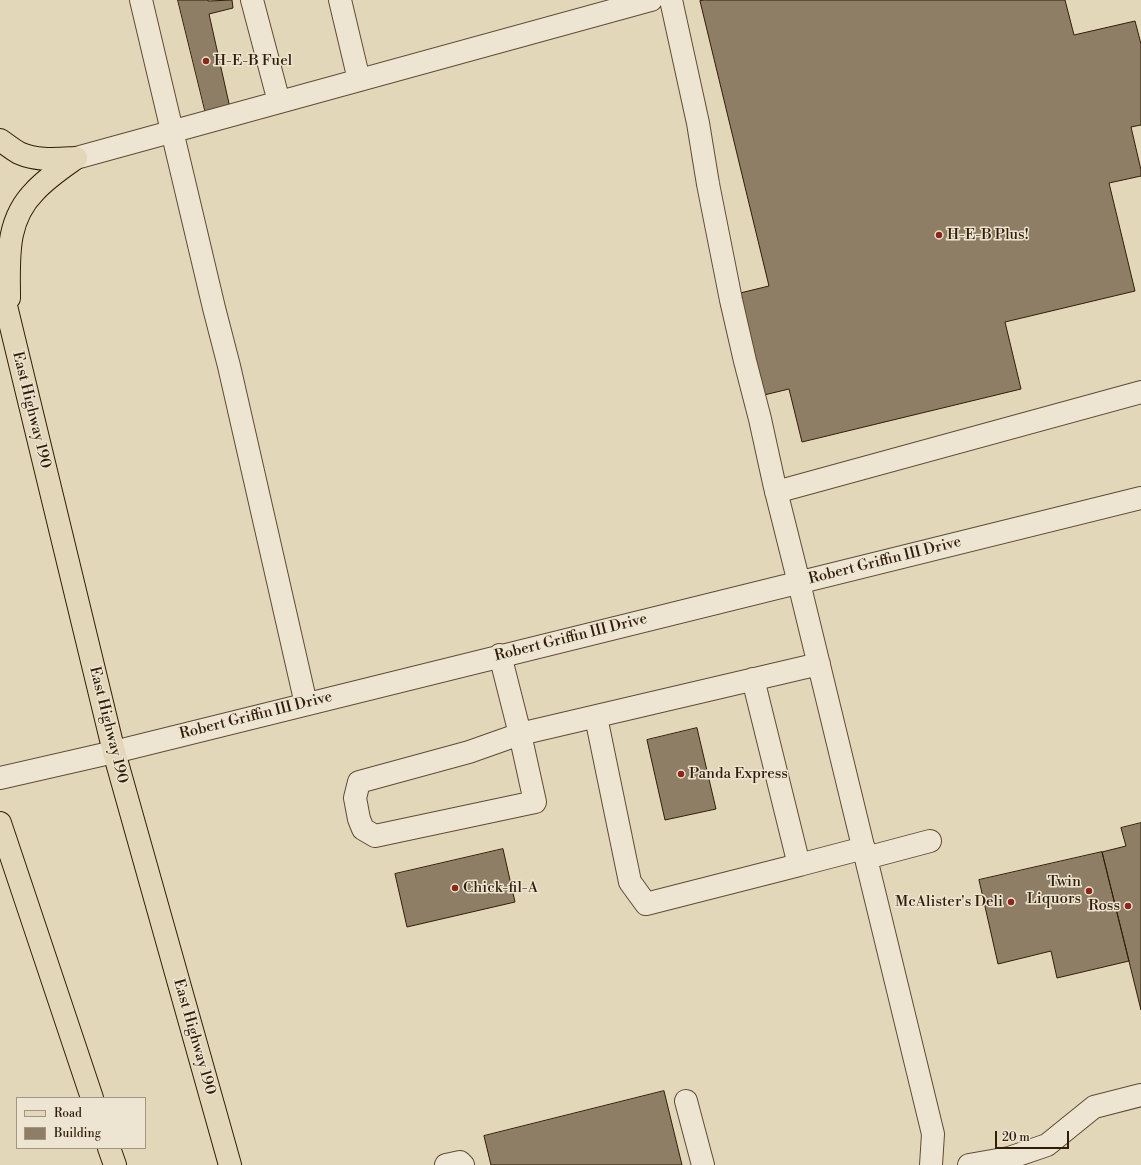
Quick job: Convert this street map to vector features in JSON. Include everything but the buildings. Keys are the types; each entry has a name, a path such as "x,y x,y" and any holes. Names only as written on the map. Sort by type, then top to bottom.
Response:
{"main road":[{"path":"0,140 18,152 28,156 44,159 76,158"},
{"path":"9,318 10,247 12,230 16,218 34,191 76,158"},
{"name":"East Highway 190","path":"0,281 114,752 230,1165"},
{"path":"0,822 92,1097"},
{"path":"109,1149 115,1165"}],"street":[{"path":"141,0 230,374 306,704"},
{"path":"252,0 279,102"},
{"path":"340,0 359,80"},
{"path":"76,158 651,0"},
{"path":"671,0 698,123 708,184 731,300 745,361 933,1134 931,1165"},
{"path":"776,492 1141,392"},
{"name":"Robert Griffin III Drive","path":"0,778 114,752 1141,498"},
{"path":"500,656 520,734 535,802 375,836 363,829 359,819 355,798 359,782 469,752 520,734 819,664"},
{"path":"753,680 799,865"},
{"path":"596,716 630,882 646,904 799,865 930,841"},
{"path":"969,1165 1009,1158 1047,1145 1094,1107 1141,1094"},
{"path":"686,1101 703,1165"},
{"path":"446,1165 460,1162 463,1165"}],"place":[{"name":"H-E-B Fuel","path":"206,61"},
{"name":"H-E-B Plus!","path":"939,235"},
{"name":"Panda Express","path":"681,774"},
{"name":"Chick-fil-A","path":"455,888"},
{"name":"Twin Liquors","path":"1089,891"},
{"name":"McAlister's Deli","path":"1011,902"},
{"name":"Ross","path":"1128,906"}]}
